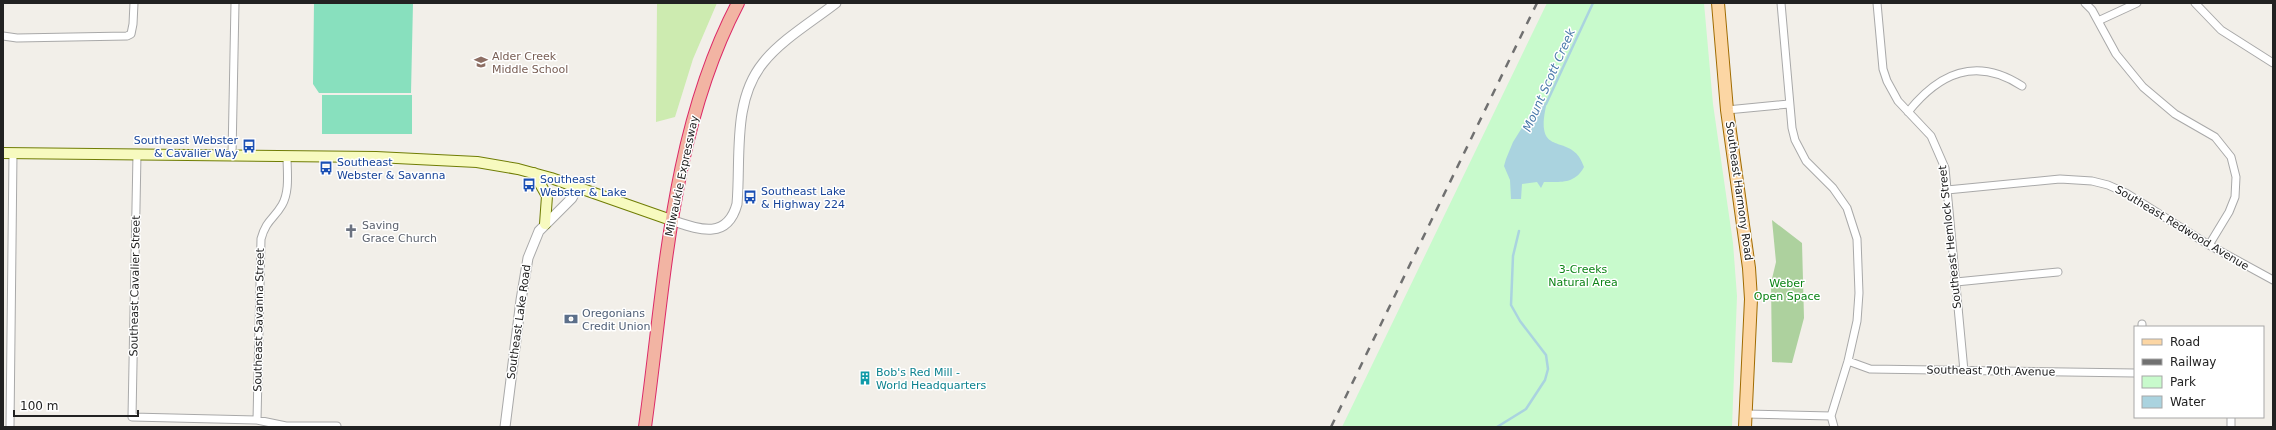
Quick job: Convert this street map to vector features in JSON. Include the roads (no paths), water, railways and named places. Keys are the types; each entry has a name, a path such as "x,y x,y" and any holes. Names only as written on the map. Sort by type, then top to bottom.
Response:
{"highway":[{"name":"Milwaukie Expressway","path":"645,427 671,220 692,124 712,63 738,3"}],"main road":[{"name":"Southeast Harmony Road","path":"1718,3 1727,110 1749,268 1751,299 1746,427"},
{"path":"8,153 232,155 461,161 500,165 534,173 578,186 671,220"},
{"path":"534,173 547,196 545,224"}],"street":[{"path":"3,36 17,38 120,38 131,34 133,29 134,3"},
{"path":"232,155 235,3"},
{"path":"671,220 708,230 719,228 732,217 737,204 742,113 752,79 764,61 775,51 836,3"},
{"path":"1780,3 1792,128 1800,151 1813,170 1842,200 1856,230 1859,307 1855,334 1831,416 1834,427"},
{"name":"Southeast Hemlock Street","path":"1877,3 1883,69 1892,92 1908,112 1924,127 1937,147 1945,168 1964,371"},
{"path":"2085,3 2098,21 2116,54 2143,87 2175,114 2215,138 2231,157 2236,177 2235,197 2229,212 2209,245"},
{"path":"2098,21 2137,3"},
{"path":"2195,3 2221,30 2273,63"},
{"path":"1908,112 1932,85 1956,74 1974,71 1990,72 2006,77 2022,86"},
{"path":"1727,110 1789,104"},
{"path":"8,153 10,427"},
{"name":"Southeast Cavalier Street","path":"137,154 132,417 258,420"},
{"name":"Southeast Savanna Street","path":"258,420 261,239 266,224 281,206 286,196 287,156"},
{"name":"Southeast Redwood Avenue","path":"1947,190 2060,179 2092,181 2126,193 2209,245 2273,280"},
{"name":"Southeast Lake Road","path":"505,427 525,271 533,242 545,224 572,198 578,186"},
{"path":"1956,282 2058,272"},
{"name":"Southeast 70th Avenue","path":"1848,361 1870,369 2134,373"},
{"path":"1746,414 1831,416"},
{"path":"258,420 286,426 337,426"}],"water":[{"path":"1547,102 1544,121 1545,133 1549,139 1555,143 1571,149 1578,156 1584,167 1576,177 1567,181 1544,182 1541,188 1537,182 1522,184 1521,199 1511,199 1510,180 1504,166 1506,159 1513,142 1533,110"}],"waterway":[{"name":"Mount Scott Creek","path":"1546,104 1593,3"},
{"name":"Mount Scott Creek","path":"1497,427 1526,409 1545,380 1548,369 1546,355 1520,321 1511,305 1513,256 1519,231"}],"railway":[{"path":"1331,427 1537,3"}],"place":[{"name":"Alder Creek Middle School","path":"481,62"},
{"name":"Southeast Webster & Cavalier Way","path":"249,146"},
{"name":"Southeast Webster & Savanna","path":"326,168"},
{"name":"Southeast Webster & Lake","path":"529,185"},
{"name":"Southeast Lake & Highway 224","path":"750,197"},
{"name":"Saving Grace Church","path":"351,231"},
{"name":"Oregonians Credit Union","path":"571,319"},
{"name":"Bob's Red Mill - World Headquarters","path":"865,378"}],"park label":[{"name":"3-Creeks Natural Area","path":"1583,275"},
{"name":"Weber Open Space","path":"1787,289"}]}
